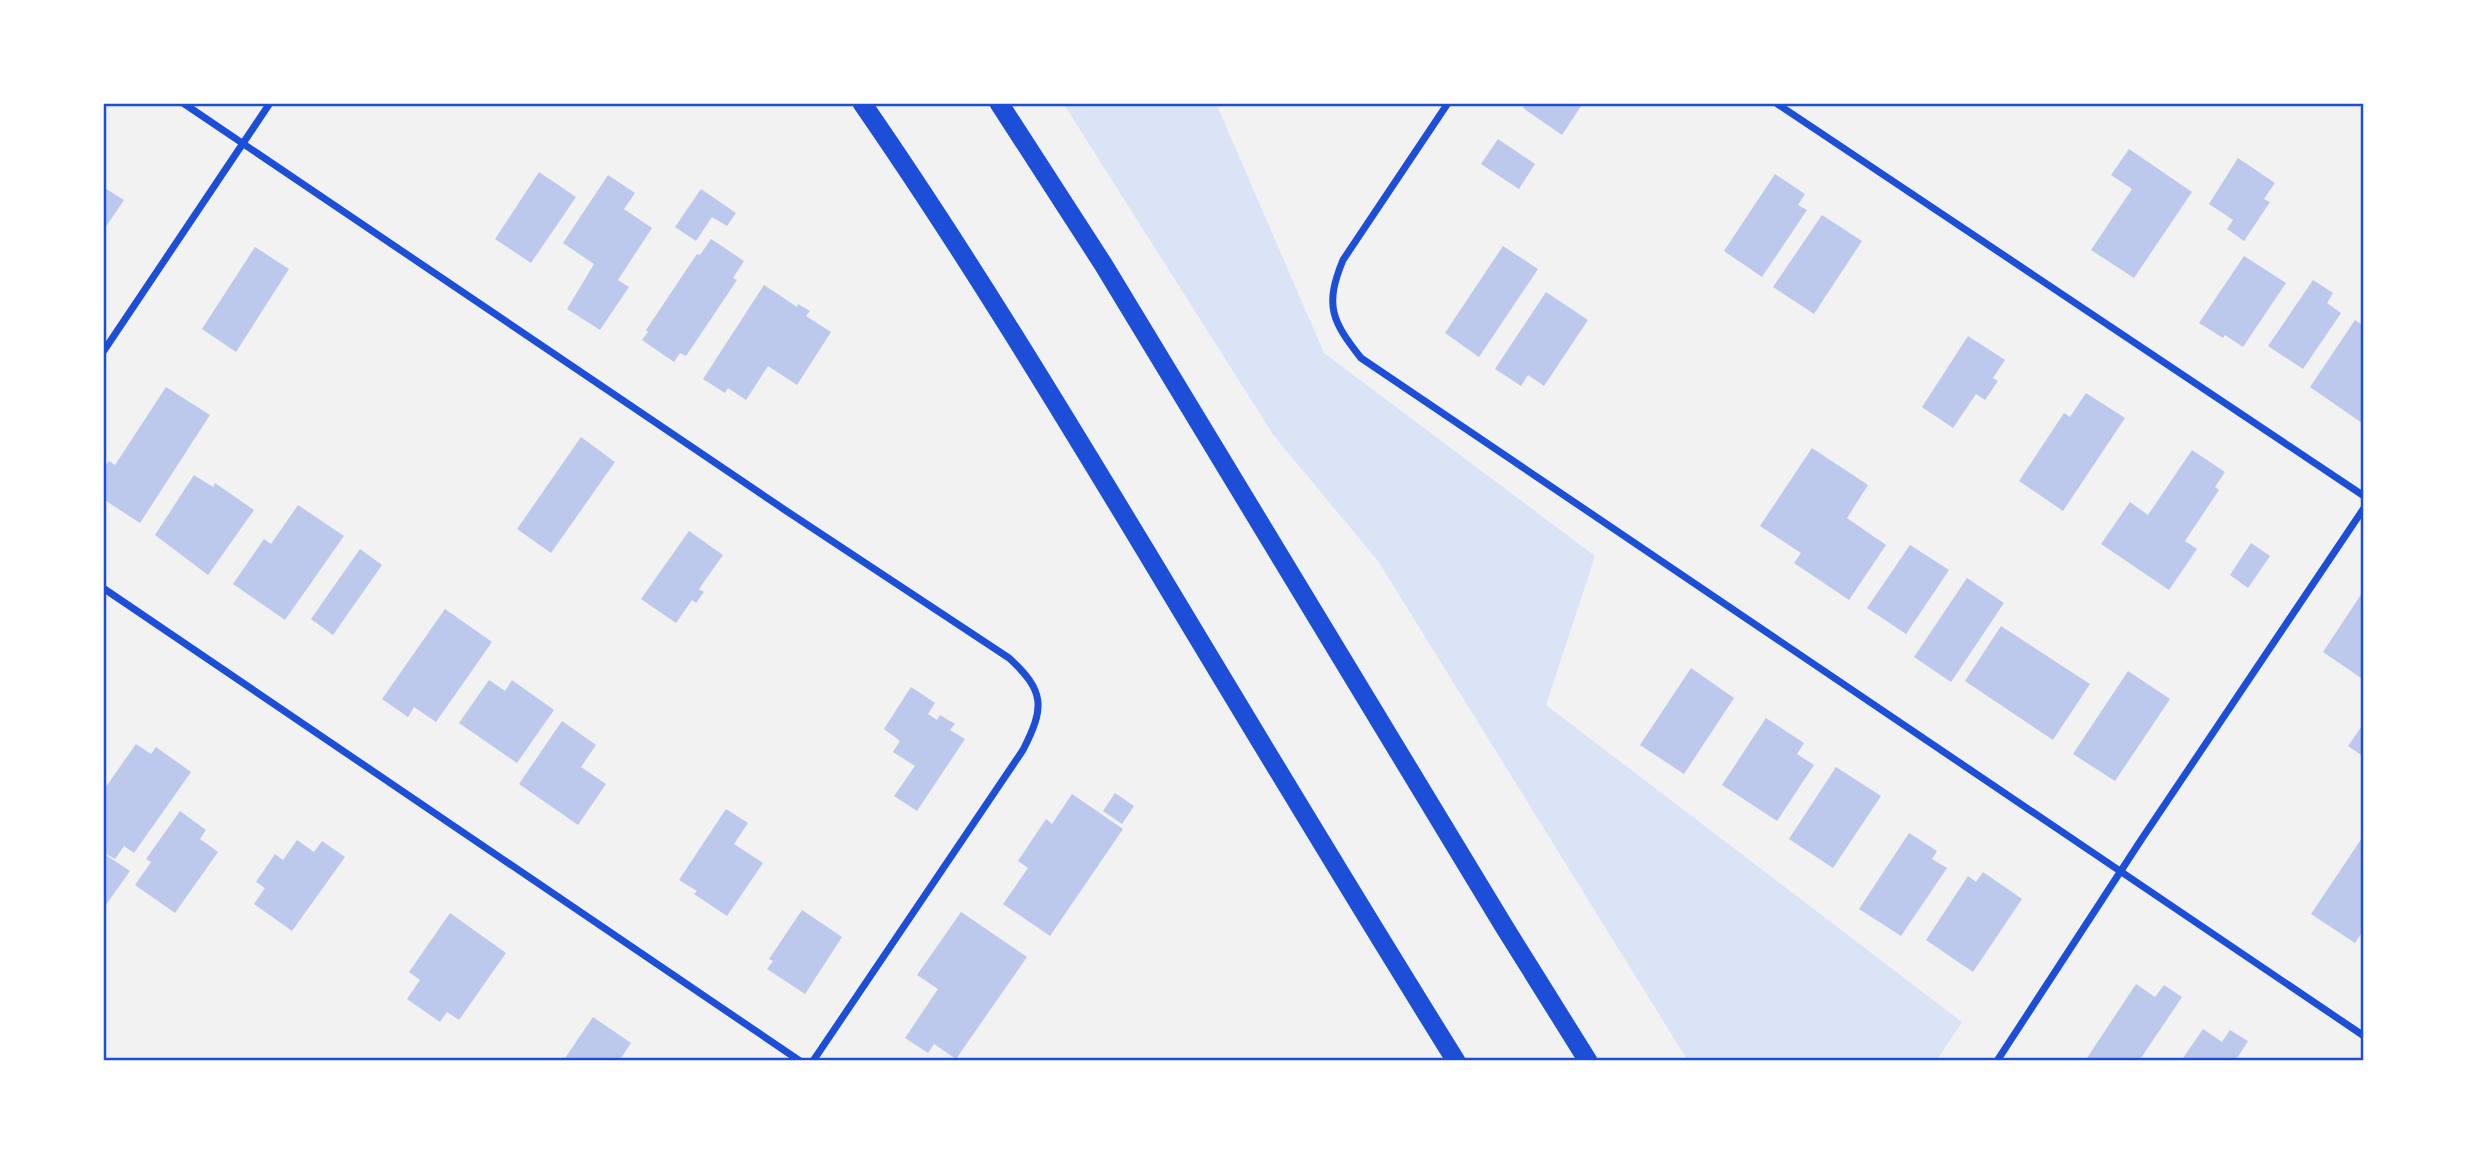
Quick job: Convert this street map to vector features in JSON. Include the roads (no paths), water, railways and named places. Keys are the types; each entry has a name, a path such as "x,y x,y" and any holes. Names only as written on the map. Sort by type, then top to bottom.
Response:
{"highway":[{"path":"862,103 928,199 1016,337 1456,1061"},
{"path":"999,103 1103,264 1505,929 1588,1061"}],"street":[{"path":"183,103 1009,658 1028,676 1038,695 1036,724 1023,750 813,1061"},
{"path":"103,352 270,103"},
{"path":"1448,103 1343,260 1334,282 1332,309 1342,334 1361,358 2364,1036"},
{"path":"1776,103 2364,496"},
{"path":"1997,1061 2364,508"},
{"path":"103,587 800,1061"}]}
